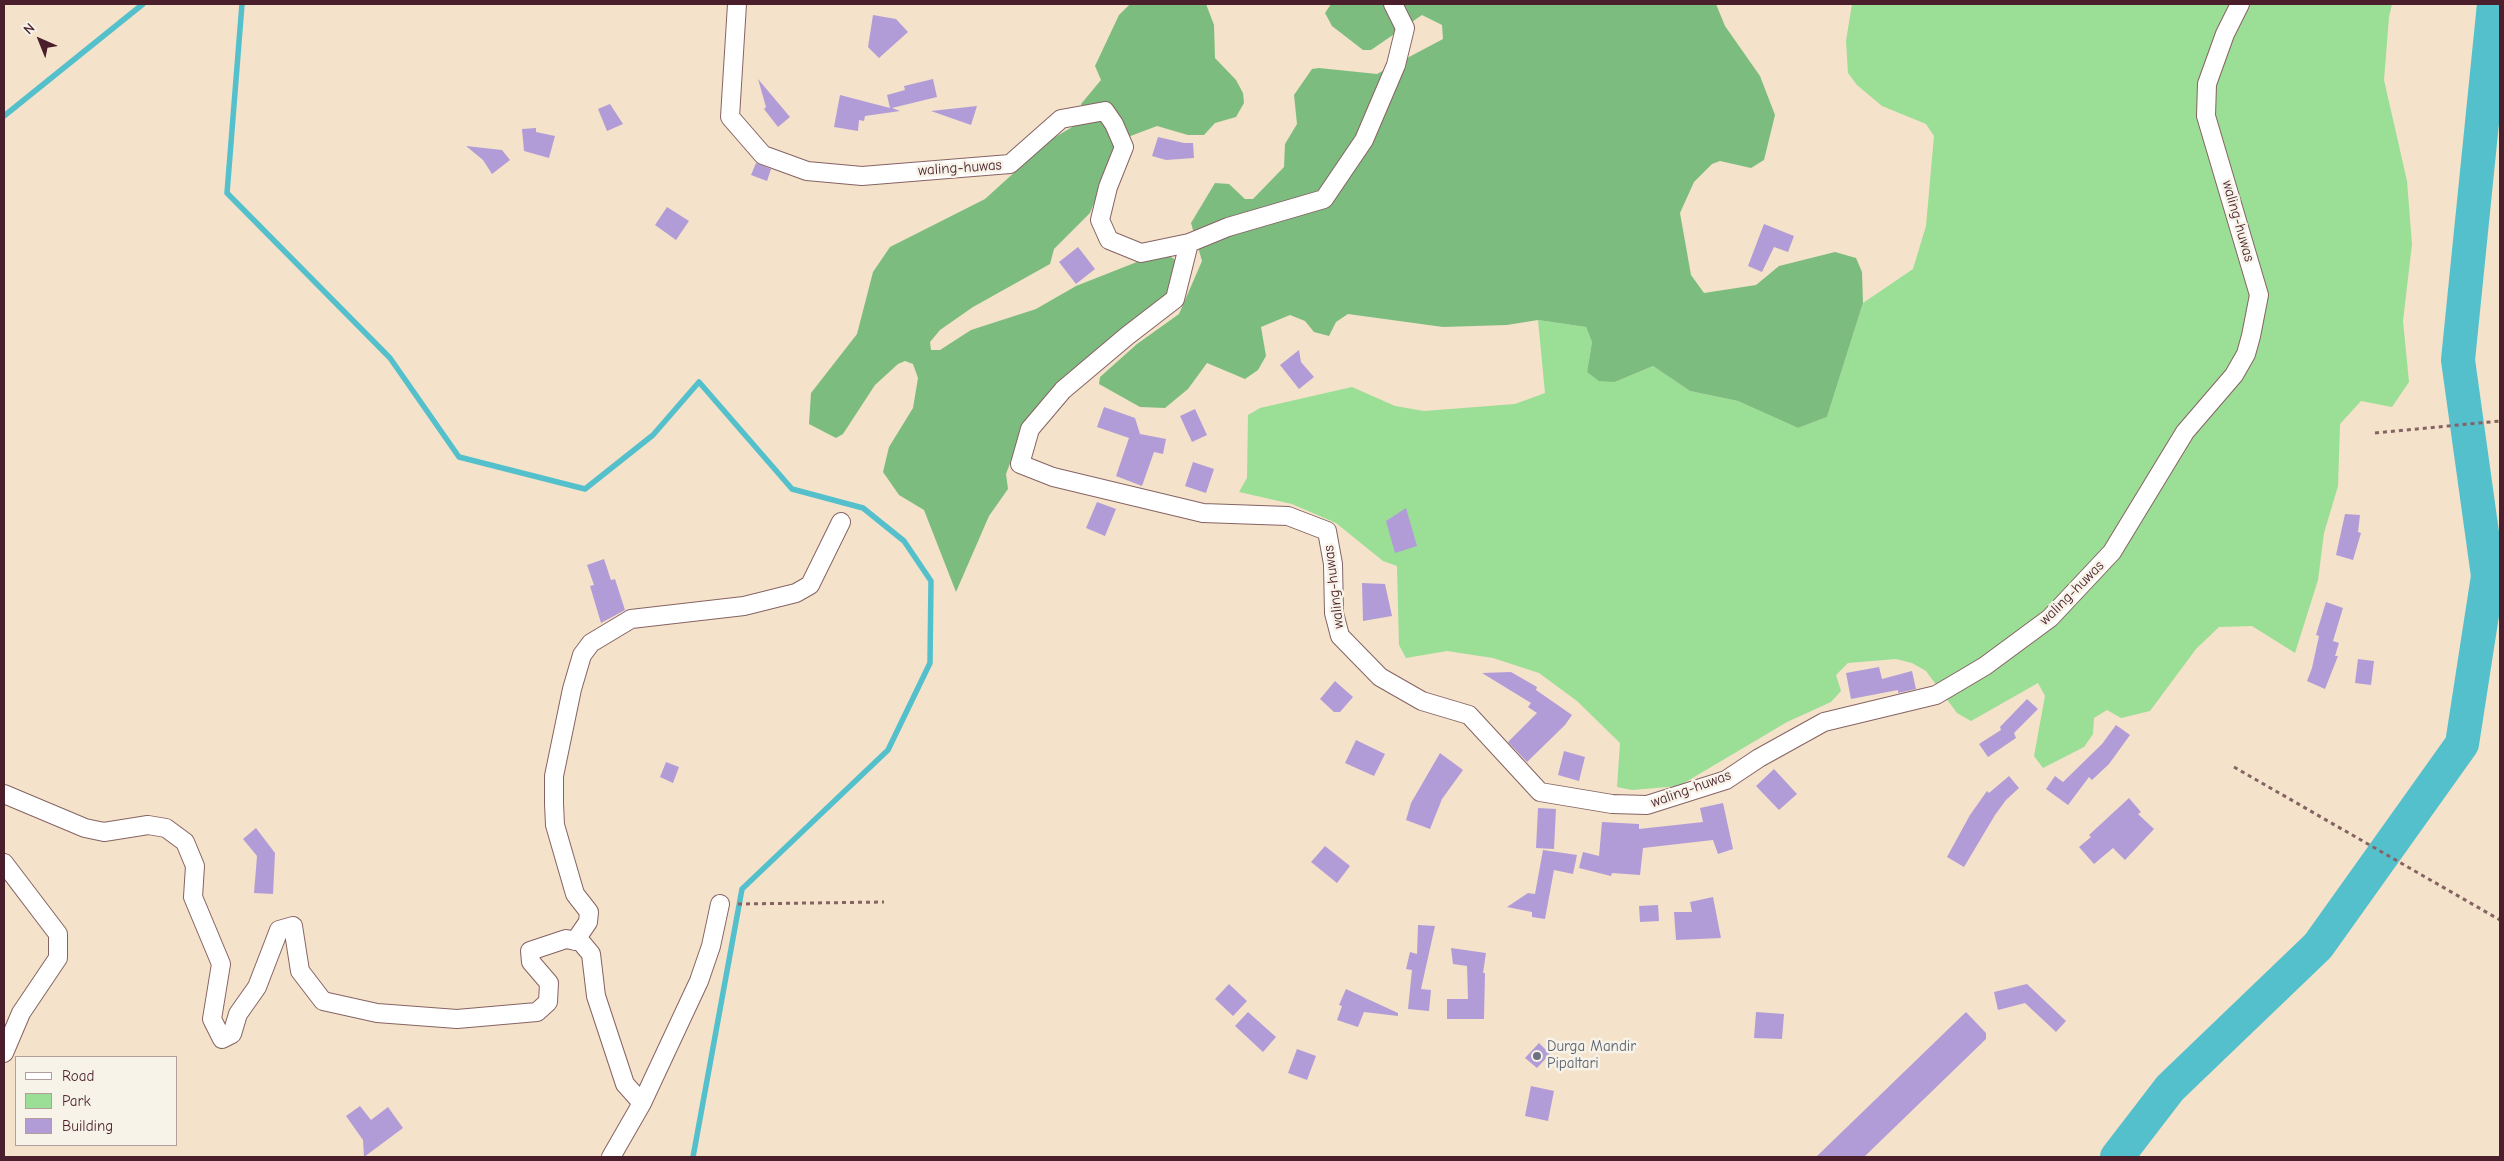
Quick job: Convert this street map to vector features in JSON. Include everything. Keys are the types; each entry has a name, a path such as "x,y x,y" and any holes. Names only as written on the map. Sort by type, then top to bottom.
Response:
{"street":[{"name":"waling-huwas","path":"737,4 730,117 763,156 806,171 862,176 1010,164 1061,119 1105,111 1114,124 1124,147 1108,187 1100,220 1109,240 1141,253 1189,243 1175,299 1127,336 1063,390 1030,429 1020,464 1053,477 1203,512 1288,516 1327,531 1333,564 1334,613 1340,636 1380,678 1422,702 1469,715 1540,792 1612,804 1647,806 1726,780 1759,758 1824,722 1936,695 1985,666 2050,618 2112,552 2185,432 2234,375 2246,354 2251,336 2259,295 2206,116 2207,84 2225,34 2240,4"},
{"path":"1189,243 1228,227 1324,199 1364,140 1396,65 1405,28 1393,4"},
{"path":"575,941 588,922 589,912 575,894 555,825 554,776 572,689 582,656 591,643 631,618 744,606 796,593 810,585 841,522"},
{"path":"4,794 85,828 104,832 148,825 166,828 185,842 195,866 193,897 221,964 212,1019 222,1039 232,1034 238,1014 256,987 279,930 293,926 300,972 323,1001 377,1013 457,1019 537,1012 548,1002 549,983 530,962 530,951 566,940 575,941 581,942 591,954 596,996 625,1084 642,1103"},
{"path":"4,863 58,934 58,958 21,1013 4,1053"},
{"path":"611,1157 642,1103 699,981 711,946 720,904"}],"path":[{"path":"2375,433 2500,421"},
{"path":"2234,767 2500,920"},
{"path":"720,904 884,902"}],"green space":[{"path":"1130,4 1206,4 1214,25 1215,58 1236,80 1243,93 1244,103 1236,117 1215,123 1204,135 1188,135 1157,126 1120,140 1090,213 1054,249 1050,264 973,307 940,330 930,342 931,350 940,350 971,330 1036,309 1076,286 1147,258 1168,255 1180,263 1169,299 1025,423 1006,474 1008,489 989,516 956,592 924,510 899,495 883,472 889,447 913,408 918,378 913,364 905,361 898,364 875,385 843,434 836,438 809,424 811,393 857,334 873,272 890,247 985,199 1050,140 1086,119 1081,104 1101,80 1095,66 1119,15"},
{"path":"1331,4 1716,4 1725,26 1760,76 1775,115 1764,160 1751,168 1720,161 1712,164 1694,182 1680,213 1691,275 1704,293 1756,285 1779,266 1835,252 1856,258 1862,272 1863,303 1827,417 1798,428 1738,401 1690,391 1653,366 1615,382 1599,381 1587,372 1592,342 1586,327 1538,320 1507,325 1443,327 1348,314 1336,322 1329,336 1314,332 1305,321 1290,315 1261,327 1266,356 1258,370 1245,379 1207,363 1188,389 1165,408 1140,407 1099,384 1100,377 1137,344 1179,314 1202,261 1191,223 1215,183 1229,184 1245,199 1253,199 1284,167 1285,144 1297,124 1294,95 1312,69 1319,68 1377,74 1443,39 1442,25 1422,15 1371,50 1363,50 1332,26 1325,13"},
{"path":"1852,4 2392,4 2389,17 2384,80 2407,181 2412,244 2403,321 2409,382 2392,407 2361,401 2340,424 2338,486 2324,533 2318,580 2295,653 2252,626 2219,627 2196,649 2150,711 2121,718 2107,710 2094,718 2093,734 2084,747 2043,768 2034,756 2045,696 2038,683 1971,721 1957,713 1926,671 1912,663 1896,659 1848,663 1836,675 1841,691 1831,702 1787,722 1679,786 1632,790 1617,787 1620,743 1577,701 1539,673 1493,658 1447,651 1406,658 1399,645 1397,566 1383,561 1336,523 1292,504 1239,492 1247,478 1248,415 1260,408 1352,387 1395,406 1424,411 1515,404 1545,393 1538,320 1586,327 1592,342 1587,372 1615,382 1653,366 1690,391 1738,401 1798,428 1827,417 1863,303 1913,269 1926,226 1934,136 1926,124 1882,106 1857,85 1848,73 1846,41"}],"building":[{"path":"873,15 896,19 908,32 879,58 868,47"},
{"path":"758,79 790,117 778,127 764,109 766,107"},
{"path":"933,79 937,97 892,108 900,111 865,116 864,121 859,120 858,131 834,127 840,95 890,108 887,95 905,90 904,86"},
{"path":"610,104 623,124 607,131 598,109"},
{"path":"977,106 971,125 931,111"},
{"path":"536,128 536,132 555,136 549,158 524,151 522,129"},
{"path":"1158,137 1184,143 1193,143 1194,158 1166,160 1152,156"},
{"path":"466,146 502,150 510,160 492,174 483,160"},
{"path":"756,163 771,169 767,181 751,175"},
{"path":"667,207 689,221 676,240 655,225"},
{"path":"1764,224 1794,236 1788,252 1774,247 1762,272 1748,266"},
{"path":"1078,247 1095,269 1076,284 1059,262"},
{"path":"1299,350 1301,362 1314,377 1299,389 1280,365"},
{"path":"1104,407 1135,418 1140,434 1166,439 1163,454 1154,452 1142,486 1116,476 1129,438 1097,427"},
{"path":"1195,409 1207,435 1192,442 1180,416"},
{"path":"1193,462 1214,469 1206,493 1185,486"},
{"path":"1097,502 1116,509 1105,536 1086,528"},
{"path":"1406,508 1417,546 1395,553 1386,521"},
{"path":"2345,514 2360,515 2358,532 2361,533 2353,560 2336,555"},
{"path":"604,559 611,580 615,579 625,610 601,623 590,586 594,585 587,565"},
{"path":"1362,583 1385,584 1392,616 1363,621"},
{"path":"2326,602 2343,608 2333,641 2339,643 2335,656 2338,656 2325,689 2307,681 2319,636 2316,635"},
{"path":"2358,659 2374,661 2371,685 2355,683"},
{"path":"1879,667 1882,679 1912,671 1916,689 1898,693 1898,690 1851,699 1846,673"},
{"path":"1511,672 1537,687 1536,690 1572,715 1565,725 1527,762 1508,742 1537,713 1528,707 1531,703 1482,673"},
{"path":"1335,681 1353,697 1340,712 1334,712 1320,699"},
{"path":"2027,699 2038,709 2014,733 2016,738 1988,757 1979,744 2001,730 2000,727"},
{"path":"2116,725 2130,735 2109,764 2092,780 2089,777 2068,805 2046,789 2055,776 2063,782 2102,744"},
{"path":"1356,740 1385,754 1374,776 1345,763"},
{"path":"1564,751 1585,757 1579,781 1558,775"},
{"path":"1440,753 1463,770 1442,799 1430,829 1406,820 1411,803"},
{"path":"666,762 679,767 673,783 660,777"},
{"path":"1774,769 1797,794 1779,810 1756,786"},
{"path":"2009,776 2019,788 2006,800 1995,815 1964,867 1947,857 1970,815 1987,791 1989,793"},
{"path":"2129,798 2141,812 2138,814 2154,829 2125,860 2113,848 2094,864 2079,847 2091,837 2089,835"},
{"path":"1723,803 1733,849 1718,854 1713,840 1643,848 1640,875 1612,873 1611,876 1579,868 1583,852 1599,856 1602,822 1639,824 1639,829 1703,822 1700,808"},
{"path":"1538,808 1556,809 1554,849 1536,848"},
{"path":"256,828 275,853 273,894 254,893 257,856 243,839"},
{"path":"1325,846 1350,866 1337,883 1311,862"},
{"path":"1543,850 1577,855 1573,874 1554,870 1545,919 1532,917 1532,912 1507,907 1528,893 1535,894"},
{"path":"1713,897 1721,938 1676,940 1674,912 1692,912 1690,902"},
{"path":"1658,905 1659,921 1640,922 1639,906"},
{"path":"1418,925 1435,926 1421,989 1431,990 1429,1011 1408,1009 1412,970 1406,969 1410,952 1417,954"},
{"path":"1451,948 1486,953 1483,973 1485,973 1484,1019 1447,1019 1447,999 1468,999 1467,966 1453,964"},
{"path":"1229,984 1247,1001 1233,1016 1215,999"},
{"path":"2027,984 2066,1021 2056,1032 2025,1003 1998,1010 1994,992"},
{"path":"1346,989 1398,1013 1398,1016 1364,1012 1358,1027 1337,1020 1342,1006 1339,1005"},
{"path":"1248,1012 1276,1037 1263,1052 1235,1026"},
{"path":"1756,1012 1784,1014 1782,1039 1754,1038"},
{"path":"1966,1012 1986,1033 1986,1039 1864,1157 1816,1157"},
{"path":"1539,1043 1550,1054 1537,1068 1525,1058"},
{"path":"1297,1049 1316,1056 1307,1080 1288,1073"},
{"path":"1531,1086 1554,1091 1548,1121 1525,1116"},
{"path":"360,1106 371,1120 388,1107 403,1128 364,1157 363,1140 346,1116"}],"waterway":[{"path":"4,116 143,4"},
{"path":"242,4 227,193 390,358 459,457 585,489 653,435 699,382 792,489 863,508 904,541 931,581 930,663 888,750 742,889 693,1157"},
{"path":"2117,1157 2170,1088 2318,946 2462,744 2488,576 2458,360 2494,4"}],"place":[{"name":"Durga Mandir Pipaltari","path":"1537,1056"}]}
